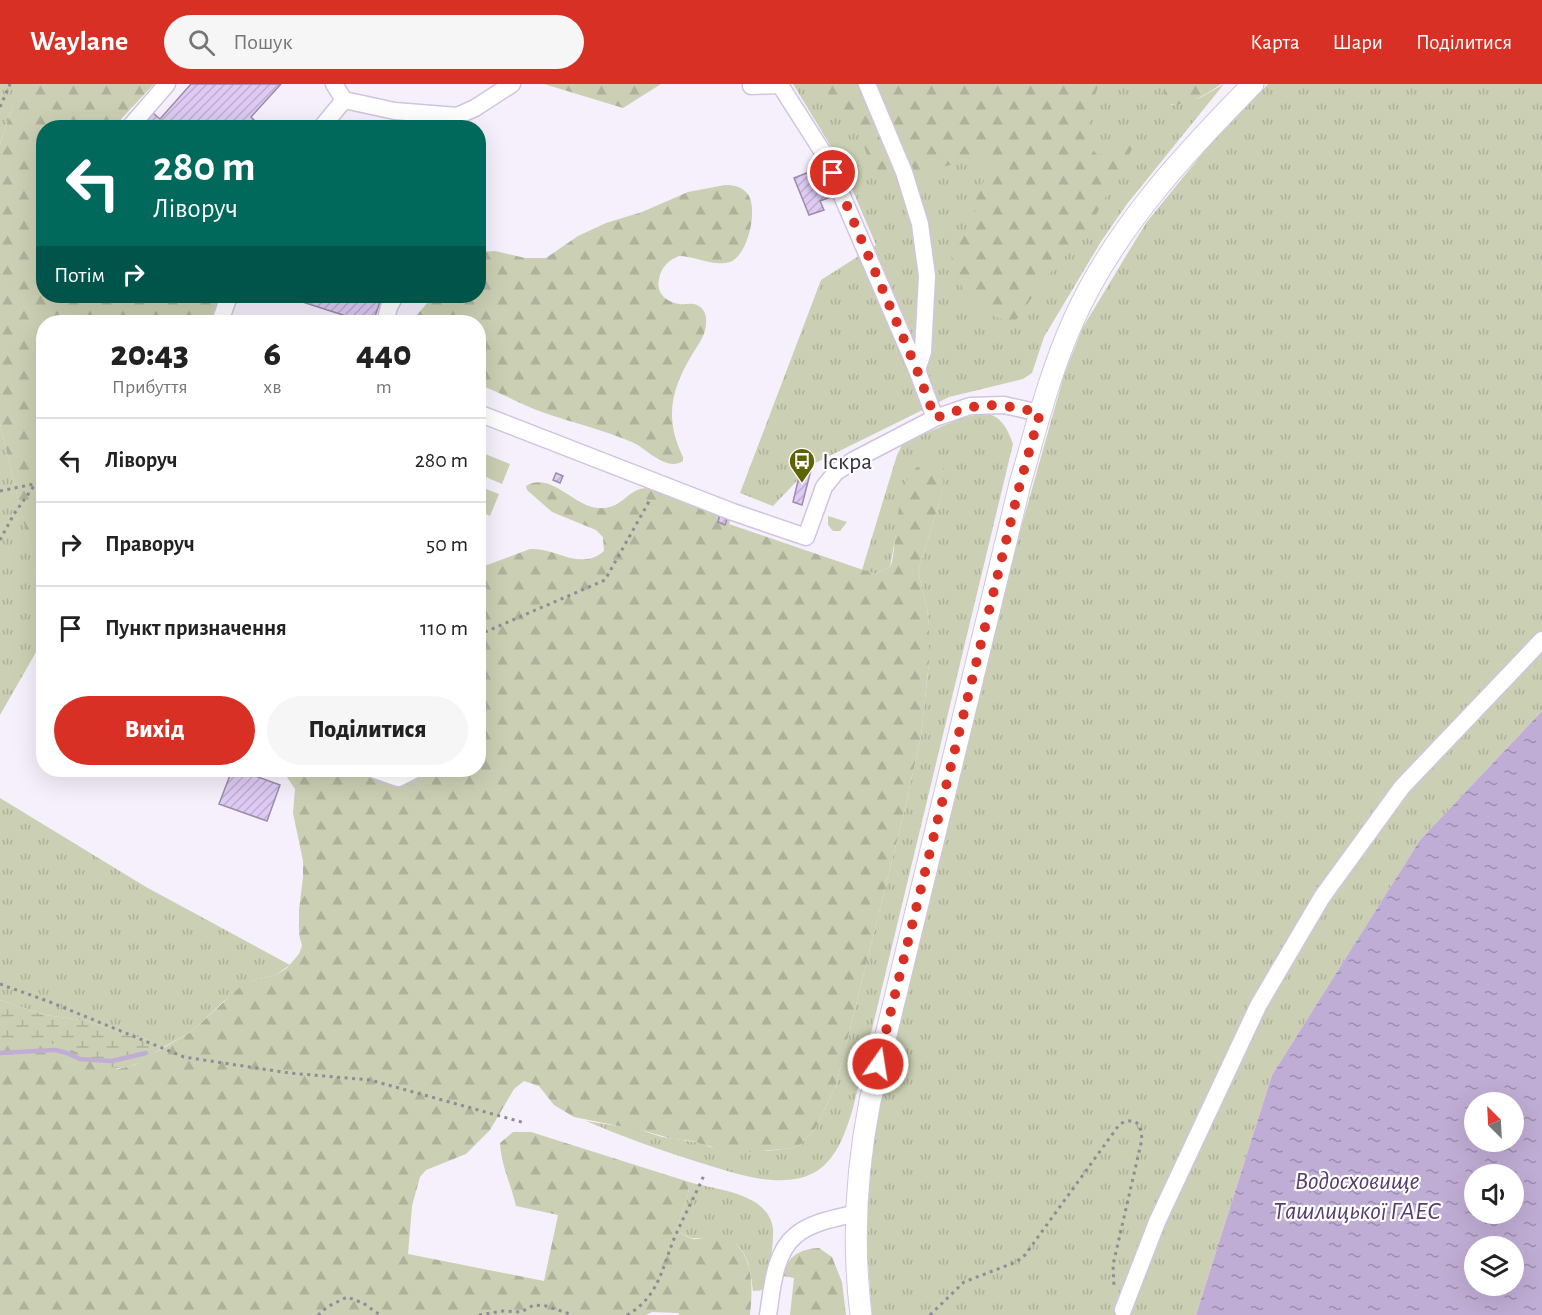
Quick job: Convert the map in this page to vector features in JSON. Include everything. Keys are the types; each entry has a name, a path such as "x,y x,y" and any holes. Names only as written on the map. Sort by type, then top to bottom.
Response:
{"main road":[{"path":"861,1315 856,1260 857,1213 860,1163 867,1119 882,1045 1020,484 1040,413 1074,320 1109,256 1172,169 1253,84"}],"street":[{"path":"136,120 167,84"},
{"path":"334,84 344,100 395,111 457,116 475,108 512,84"},
{"path":"867,84 904,172 920,224 927,276 922,351 917,370"},
{"path":"751,86 780,85 824,154 917,370 935,418"},
{"path":"328,120 344,100"},
{"path":"486,416 806,537 824,487 836,472 854,460 935,418 970,406 1004,405 1040,413"},
{"path":"1123,1310 1157,1222 1258,1006 1322,897 1402,787 1542,640"},
{"path":"768,1315 775,1276 783,1252 794,1236 814,1225 857,1213"}],"path":[{"path":"0,107 10,84"},
{"path":"0,491 36,483"},
{"path":"0,540 14,514 36,483"},
{"path":"486,632 605,580 660,483"},
{"path":"0,984 184,1057 289,1072 370,1080 525,1123"},
{"path":"930,1315 964,1282 1016,1262 1029,1252 1115,1130 1122,1122 1127,1121 1139,1124 1142,1138 1113,1265 1114,1298 1123,1310"},
{"path":"627,1315 644,1304 650,1297 662,1274 677,1231 704,1176"},
{"path":"318,1315 327,1307 347,1297 363,1303 380,1315"},
{"path":"479,1315 503,1311 520,1312 534,1305 546,1306 573,1315"}],"green space":[{"path":"0,84 13,84 13,106 0,144"},
{"path":"13,84 154,84 121,120 36,120 36,303 217,303 212,315 36,315 36,574 0,424 0,144 13,106"},
{"path":"544,84 661,84 623,108"},
{"path":"793,84 1164,84 1163,99 1172,105 1200,98 1224,84 1127,204 1102,240 1044,337 1032,373 1023,379 949,397 813,464 773,506 740,493 821,280 876,245 841,163"},
{"path":"822,84 1099,84 1088,121 1089,141 1093,149 1099,156 1114,143 1129,139 1132,141 1132,149 1086,233 1047,276 1017,319 1010,322 983,311 970,300 956,274 951,256 951,246 968,233 971,227 975,214 976,196 987,175 985,161 966,161 930,170 877,172 871,166 854,125 836,106"},
{"path":"1164,84 1221,84 1187,103 1172,104 1165,103 1163,99"},
{"path":"1268,84 1542,84 1542,711 1420,840 1272,1075 1196,1315 872,1315 867,1249 868,1185 879,1091 996,617 1064,375 1083,327 1146,223 1206,149"},
{"path":"725,185 741,188 750,198 752,218 747,241 736,258 730,262 711,262 679,256 666,264 659,279 658,284 663,296 679,304 697,305 706,317 704,333 685,366 675,391 673,429 683,457 683,461 677,464 664,462 623,438 542,412 486,388 486,315 417,315 427,303 486,303 486,252 495,251 525,258 546,258 578,236 688,192"},
{"path":"983,413 999,419 1009,433 1013,444 853,1108 836,1151 824,1165 807,1176 784,1180 754,1178 628,1138 586,1121 637,1129 710,1147 766,1151 800,1145 815,1129 836,1085 921,736 929,662 929,625 918,572 943,490 932,458 917,467 904,490 890,567 875,574 862,570 902,445 962,418"},
{"path":"0,424 36,573 36,652 0,715"},
{"path":"486,454 510,464 502,484 486,477"},
{"path":"936,458 944,468 943,490 918,572 929,625 929,662 921,736 836,1085 815,1129 800,1145 792,1148 751,1152 719,1149 692,1141 673,1139 574,1117 554,1105 539,1086 524,1081 514,1089 490,1130 466,1154 426,1170 420,1177 412,1206 408,1254 544,1281 558,1215 516,1206 504,1167 500,1143 513,1132 531,1132 689,1182 688,1194 677,1230 695,1239 717,1236 739,1247 745,1256 751,1279 750,1315 680,1315 652,1312 646,1315 0,1315 0,1040 43,1041 68,1048 118,1069 134,1065 191,1032 239,988 252,981 275,975 287,968 299,954 302,946 299,934 299,910 303,861 293,813 295,789 287,777 486,777 486,565 530,549 540,549 577,559 595,557 604,551 603,537 596,530 552,512 527,490 526,486 544,483 580,502 598,508 614,506 635,491 648,488 732,516 729,524 875,574 890,567 903,492 912,472 923,463"},
{"path":"486,489 499,494 490,516 486,514"},
{"path":"828,516 847,522 840,531 833,531 828,525"},
{"path":"0,798 146,887 290,965 275,975 252,981 224,1001 191,1032 162,1048 147,1040 88,1021 45,1015 0,1000"},
{"path":"0,1000 45,1015 88,1021 147,1040 162,1048 135,1064 116,1068 52,1044 26,1040 0,1040"},
{"path":"689,1182 752,1200 769,1217 773,1229 773,1244 764,1290 753,1291 747,1260 744,1253 734,1243 716,1236 690,1238 677,1230 688,1194"},
{"path":"819,1248 832,1257 842,1282 846,1315 790,1315 794,1278 783,1276 785,1269 795,1255"}],"water":[{"name":"Водосховище Ташлицької ГАЕС","path":"1542,711 1542,1315 1196,1315 1272,1075 1420,840"}],"building":[{"path":"191,84 281,84 251,117 254,120 147,120 153,113 160,119"},
{"path":"822,167 833,196 820,201 824,210 809,215 794,178"},
{"path":"306,303 380,303 375,315 343,315"},
{"path":"803,460 813,462 802,505 793,502"},
{"path":"556,473 563,476 560,483 553,480"},
{"path":"720,514 728,516 725,525 718,522"},
{"path":"229,777 258,777 280,785 267,821 219,804"}],"waterway":[{"path":"0,1053 55,1050 80,1059 112,1061 146,1053"}],"place":[{"name":"Іскра","path":"802,484"}],"route":[{"path":"833,173 917,370 935,418 970,406 1004,405 1040,413 1020,484 878,1064"}]}
